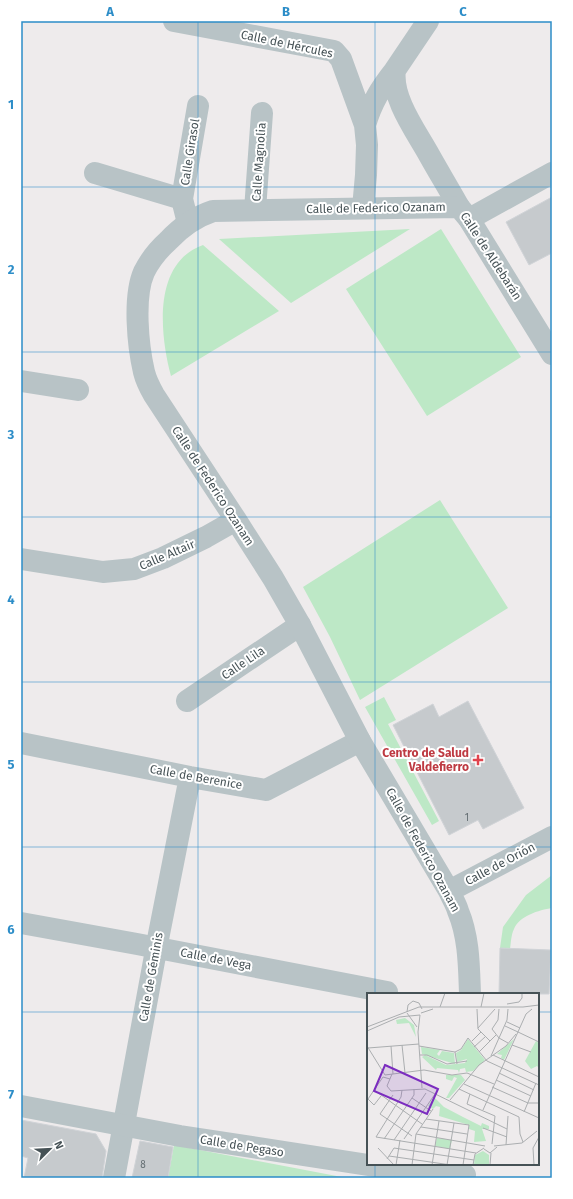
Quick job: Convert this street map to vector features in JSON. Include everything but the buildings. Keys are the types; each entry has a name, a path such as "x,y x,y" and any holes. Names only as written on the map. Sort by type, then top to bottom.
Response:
{"street":[{"name":"Calle de Hércules","path":"174,21 334,51 341,59 365,125 367,145 366,175 362,208"},
{"path":"365,125 370,107 381,88 428,21"},
{"name":"Calle de Aldebarán","path":"395,70 394,77 396,86 405,113 464,213 552,354"},
{"name":"Calle Girasol","path":"182,199 198,106"},
{"name":"Calle Magnolia","path":"256,210 262,113"},
{"path":"95,173 182,199 188,223"},
{"path":"464,213 552,173"},
{"name":"Calle de Federico Ozanam","path":"464,213 362,208 213,211 188,223 173,234 154,255 144,274 138,297 137,327 139,348 145,374 154,395 273,578 300,625 360,741 449,891 458,911 464,931 468,951 470,993"},
{"path":"21,381 78,390"},
{"name":"Calle Altair","path":"21,559 103,572 134,569 163,558 206,537 236,520"},
{"name":"Calle Lila","path":"187,701 300,625"},
{"name":"Calle de Berenice","path":"21,744 190,777 266,790 360,741"},
{"name":"Calle de Géminis","path":"114,1178 190,777"},
{"name":"Calle de Orión","path":"449,891 552,837"},
{"name":"Calle de Vega","path":"21,923 387,992"},
{"name":"Calle de Pegaso","path":"21,1106 125,1124 180,1136 384,1168 446,1177 465,1172"}],"green space":[{"path":"410,229 291,303 219,239"},
{"path":"441,229 521,357 427,416 346,289"},
{"path":"203,245 279,311 171,376 164,341 163,321 164,302 168,284 175,267 187,254"},
{"path":"440,500 508,608 360,700 330,637 303,587"},
{"path":"384,697 396,720 388,724 439,821 432,825 365,707"},
{"path":"552,875 552,908 541,910 525,917 517,924 513,931 510,949 500,948 503,927 526,895"},
{"path":"174,1145 347,1178 168,1178"}],"place":[{"name":"Centro de Salud Valdefierro","path":"478,760"}]}
